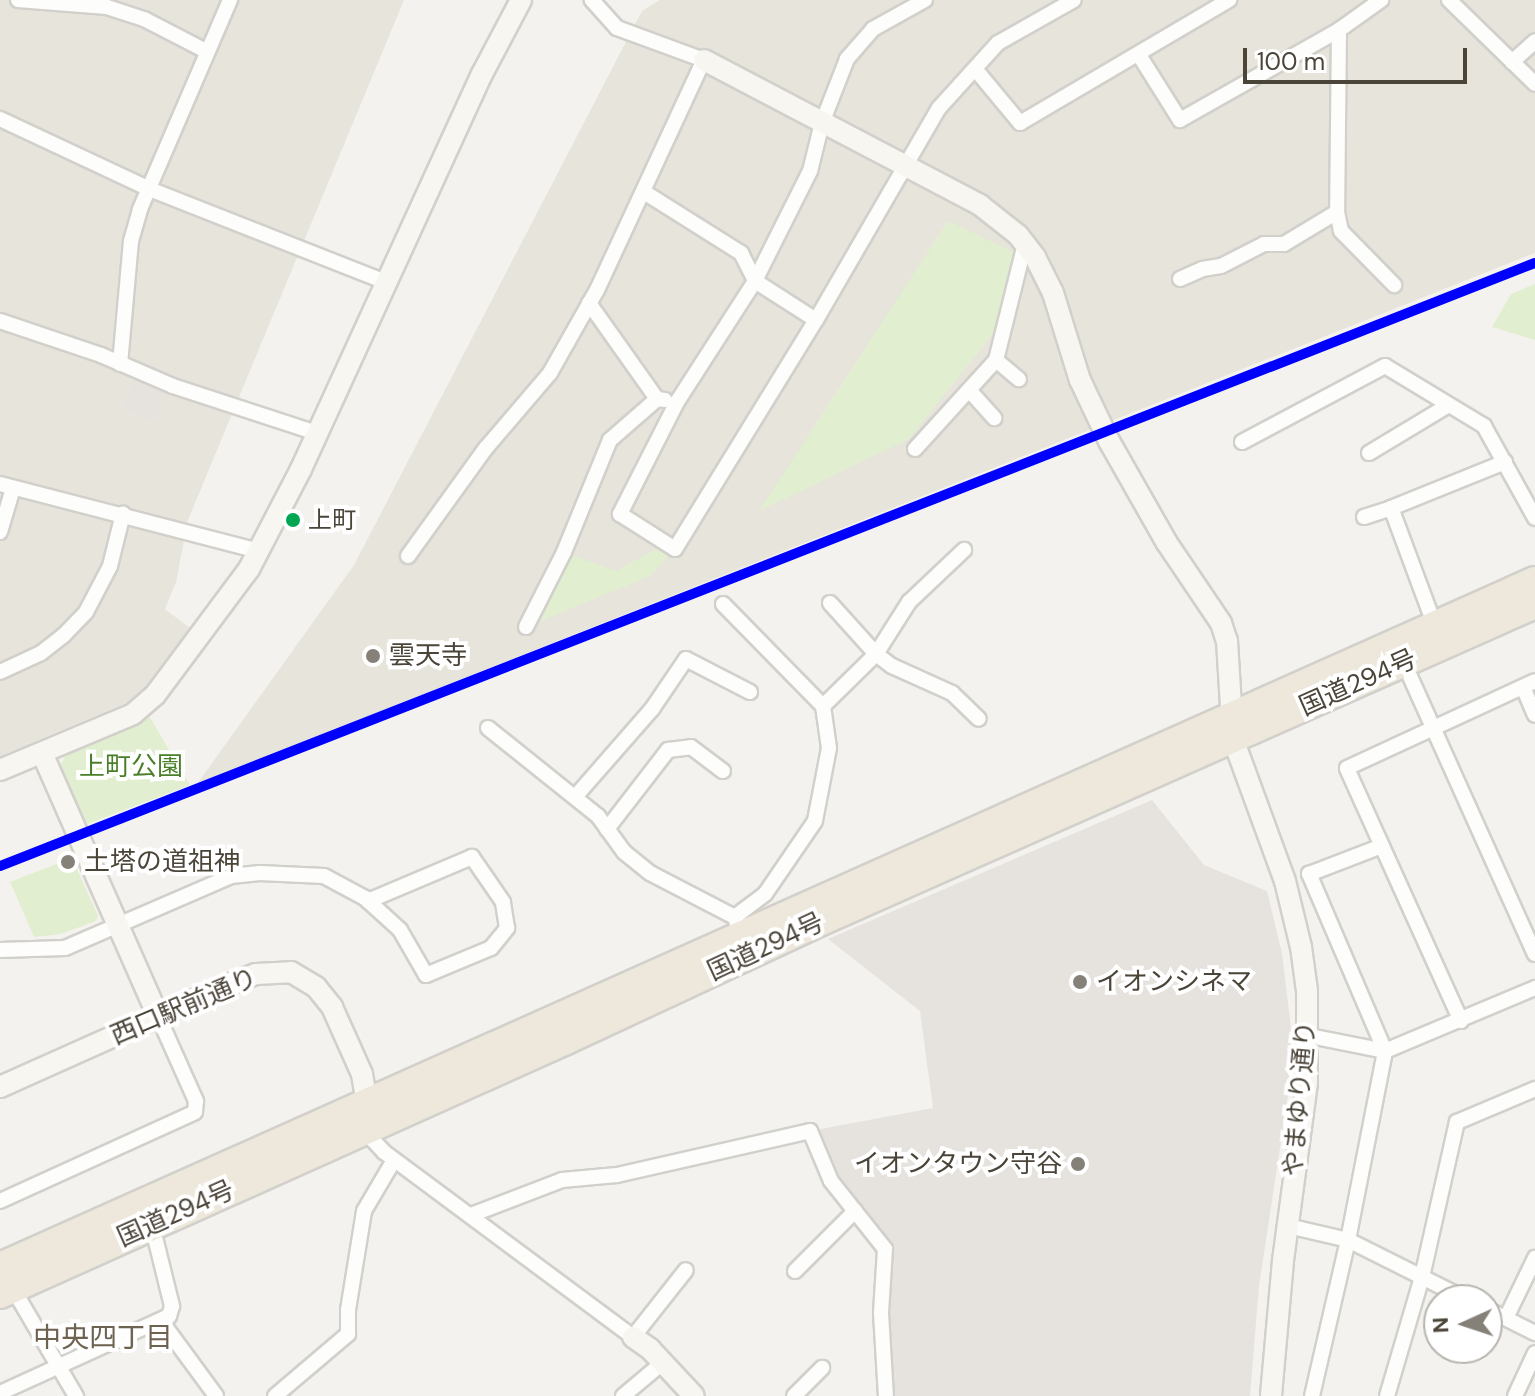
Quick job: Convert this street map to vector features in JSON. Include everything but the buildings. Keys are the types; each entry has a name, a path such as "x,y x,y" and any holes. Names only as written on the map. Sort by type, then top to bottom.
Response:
{"highway":[{"name":"国道294号","path":"1232,728 1435,626 1535,581"},
{"name":"国道294号","path":"10,1296 369,1114 741,936 1232,728 1404,663 1535,604"},
{"name":"国道294号","path":"0,1267 369,1114"}],"street":[{"path":"18,0 107,7 144,19 206,51"},
{"path":"120,364 131,241 147,188 230,0"},
{"path":"0,770 119,722 155,695 260,551 482,74 521,0"},
{"path":"408,556 486,448 550,373 644,192 704,60 617,28 592,0"},
{"path":"925,0 873,29 847,59 822,123 810,171 755,281 677,402 620,514 675,549 816,320 939,108 998,43 1074,0"},
{"path":"976,70 1020,123 1229,0"},
{"path":"1139,55 1180,120 1339,30 1381,0"},
{"path":"1449,0 1535,84"},
{"path":"1339,30 1337,212 1341,231 1394,285"},
{"path":"1512,62 1535,41"},
{"name":"やまゆり通り","path":"704,60 980,205 1025,244 1053,293 1080,380 1109,441 1167,543 1221,623 1227,641 1232,728 1293,912 1307,991 1310,1036 1271,1396"},
{"path":"0,119 147,188 386,282"},
{"path":"644,192 741,253 755,281 816,320"},
{"path":"1180,279 1202,269 1221,266 1264,244 1284,244 1337,212"},
{"path":"915,449 996,360 1025,244"},
{"path":"589,303 657,399 677,402"},
{"path":"0,321 173,386 317,433"},
{"path":"996,360 1019,379"},
{"path":"1242,442 1385,366 1484,426 1535,518"},
{"path":"969,390 994,418"},
{"path":"526,627 564,552 610,440 657,399"},
{"path":"1369,453 1449,405"},
{"path":"1364,517 1505,462"},
{"path":"0,532 6,486 260,551"},
{"path":"1391,508 1435,626"},
{"path":"0,672 41,653 86,612 110,566 123,514"},
{"path":"823,706 876,654 909,602 964,550"},
{"path":"830,603 876,654 892,666 952,693 979,719"},
{"path":"488,728 598,816 624,852 741,936 765,894 815,821 829,748 823,706 723,604"},
{"path":"575,797 652,709 686,659 750,692"},
{"path":"1404,663 1535,954"},
{"path":"1461,1021 1347,768 1529,684 1535,715"},
{"path":"607,829 668,750 691,747 723,771"},
{"path":"0,1201 195,1112 196,1101 42,753"},
{"path":"1312,1396 1348,1240 1385,1051 1309,874 1382,846"},
{"path":"0,950 65,948 204,887 245,875 295,872 324,876 368,901 400,930 426,975 491,948 507,928 503,902 472,857 368,901"},
{"name":"西口駅前通り","path":"0,1087 256,974 291,972 305,977 332,1007 362,1074 369,1114"},
{"path":"1310,1036 1385,1051 1535,988"},
{"path":"1387,1396 1422,1277 1457,1122 1535,1089"},
{"path":"369,1114 372,1139 394,1160 633,1337 694,1396"},
{"path":"471,1215 562,1180 617,1175 810,1131 831,1181 885,1249 881,1313 886,1396"},
{"path":"275,1396 348,1334 348,1310 364,1211 394,1160"},
{"path":"795,1271 855,1211"},
{"path":"0,1393 169,1316 172,1306 152,1225"},
{"path":"1288,1226 1348,1240 1436,1284"},
{"path":"1506,1318 1535,1258"},
{"path":"633,1337 686,1270"},
{"path":"10,1296 76,1396"},
{"path":"1503,1317 1535,1333"},
{"path":"161,1321 216,1396"},
{"path":"1515,1396 1535,1353"},
{"path":"623,1396 661,1364"},
{"path":"794,1396 822,1368"}],"shaded area":[{"path":"0,0 404,0 188,520 176,582 165,609 194,631 147,688 126,703 0,756"},
{"path":"660,0 1535,0 1535,253 197,784 354,565 642,11"},
{"path":"135,374 168,388 154,422 122,409"},
{"path":"1152,800 1204,865 1267,891 1282,953 1292,1037 1290,1082 1259,1286 1250,1396 886,1396 885,1249 831,1181 810,1131 933,1108 920,1011 828,939"}],"green space":[{"path":"948,221 1014,252 995,331 909,439 759,511"},
{"path":"1535,284 1535,340 1492,327 1511,294"},
{"path":"667,543 675,549 650,576 526,627 564,552 616,571"},
{"name":"上町公園","path":"148,714 190,785 82,826 58,770 66,754"},
{"path":"72,858 98,916 96,921 61,934 34,937 10,882"}],"transit line":[{"path":"0,866 1535,263"}],"place":[{"name":"上町","path":"293,520"},
{"name":"雲天寺","path":"373,656"},
{"name":"土塔の道祖神","path":"68,862"},
{"name":"イオンシネマ","path":"1080,982"},
{"name":"イオンタウン守谷","path":"1078,1164"}],"district":[{"name":"中央四丁目","path":"103,1338"}]}
